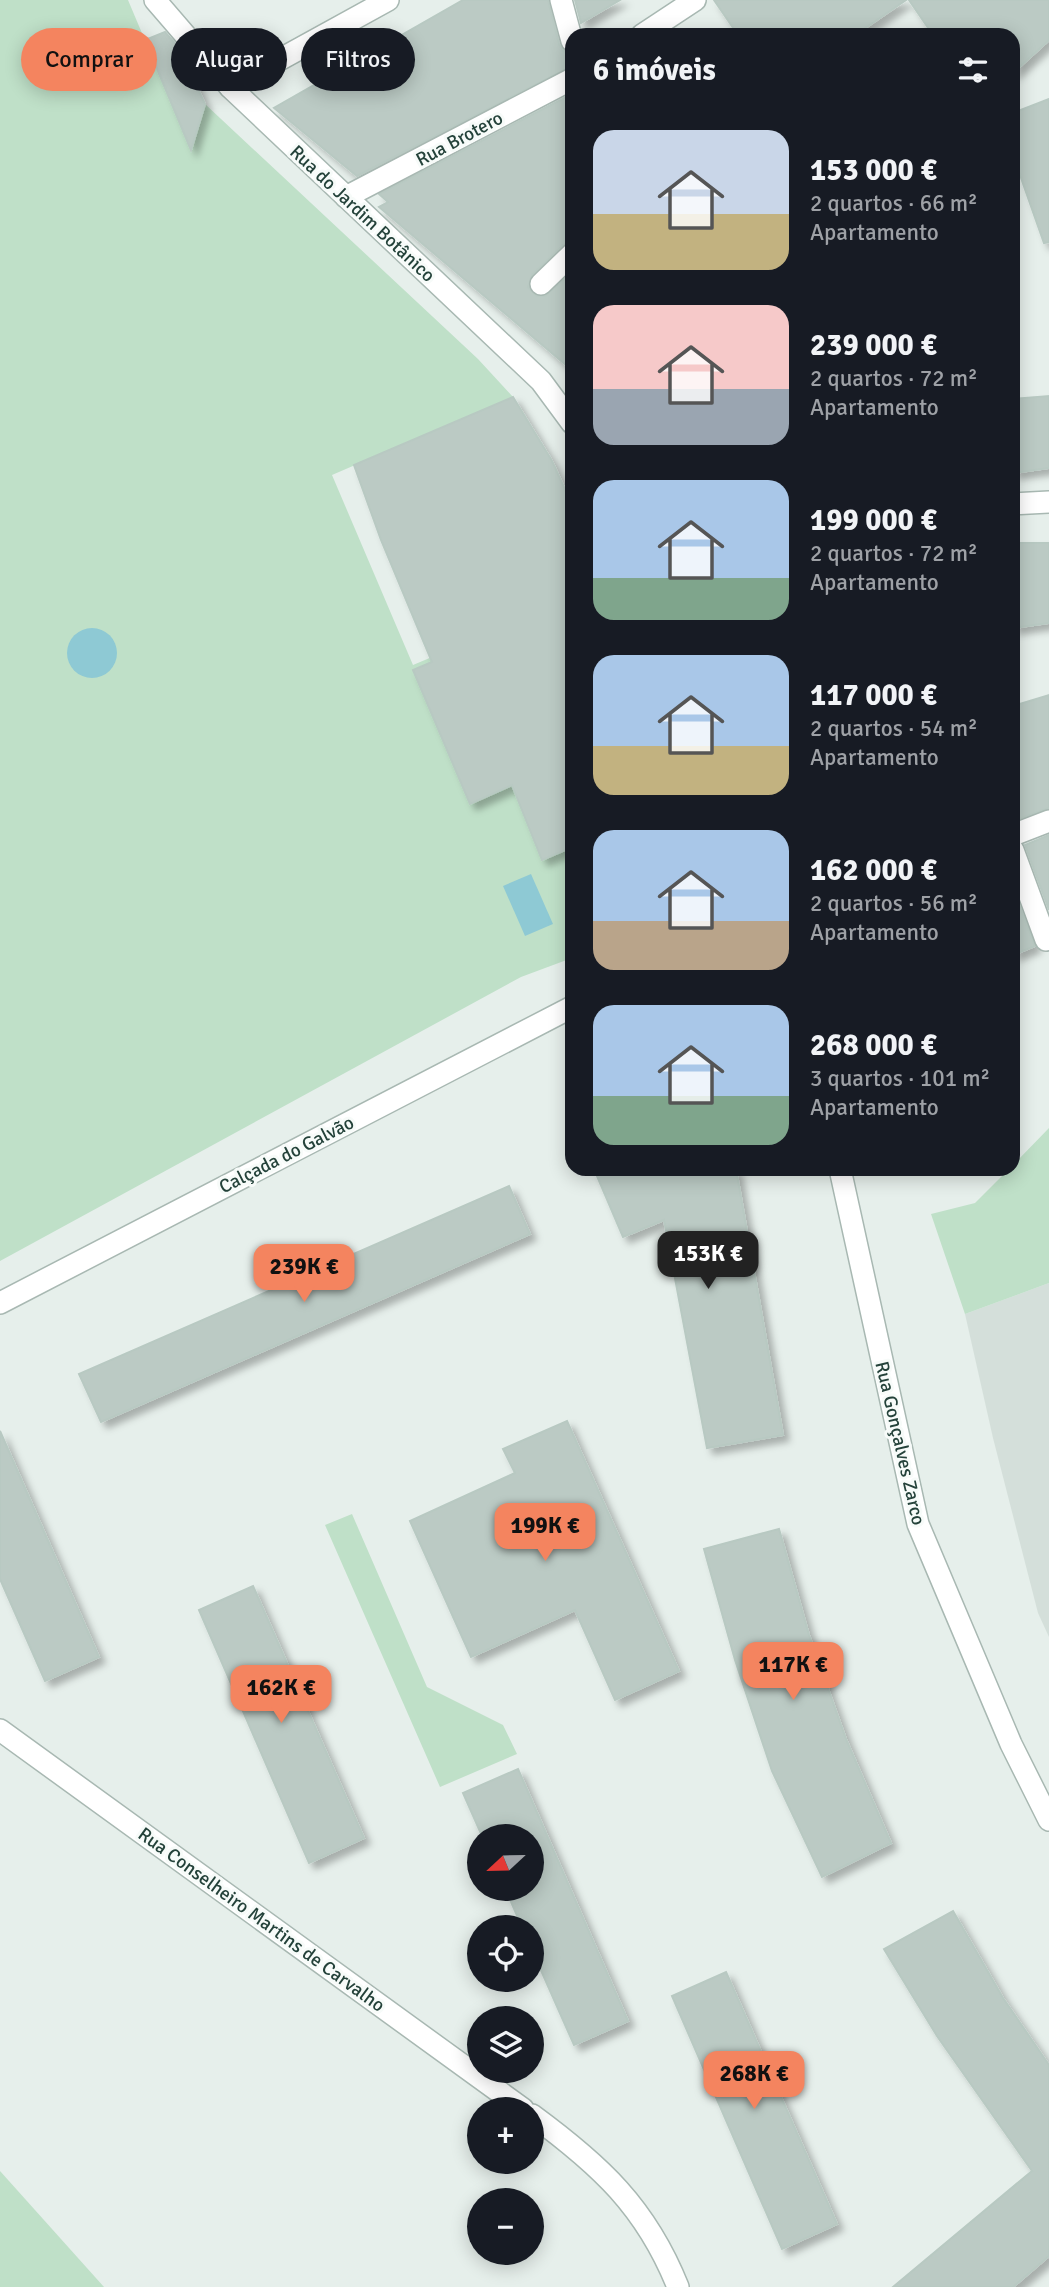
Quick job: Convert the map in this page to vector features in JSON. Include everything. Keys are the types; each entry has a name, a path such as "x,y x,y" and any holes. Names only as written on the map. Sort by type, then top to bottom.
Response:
{"street":[{"name":"Rua do Jardim Botânico","path":"155,0 179,28"},
{"path":"287,56 388,0"},
{"path":"561,0 569,28"},
{"path":"653,28 695,0"},
{"name":"Rua Brotero","path":"346,197 565,83"},
{"name":"Rua do Jardim Botânico","path":"234,91 541,381 565,414"},
{"path":"541,284 565,261"},
{"path":"1020,504 1049,502"},
{"path":"1020,832 1049,821"},
{"path":"1020,869 1046,940"},
{"name":"Calçada do Galvão","path":"0,1303 565,1011"},
{"name":"Rua Gonçalves Zarco","path":"842,1176 918,1524 1011,1744 1049,1820"},
{"name":"Rua Conselheiro Martins de Carvalho","path":"0,1730 506,2097"},
{"path":"544,2124 593,2161 622,2190 646,2222 666,2257 678,2287"}],"shaded area":[{"path":"1049,1283 1049,1637 1038,1613 993,1438 965,1314"}],"green space":[{"path":"0,0 128,0 140,28 21,28 21,91 157,91 157,69 187,140 198,126 205,104 478,359 513,397 332,475 413,665 565,601 565,961 521,977 0,1261"},
{"path":"1049,1128 1049,1283 965,1314 931,1214 975,1203 1002,1176 1020,1176 1020,1158"},
{"path":"352,1514 427,1687 503,1725 517,1754 440,1787 325,1525"},
{"path":"0,2171 104,2287 0,2287"}],"water":[{"path":"92,628 110,635 117,653 110,671 92,678 74,671 67,653 74,635"},
{"path":"531,874 553,924 525,936 503,886"}],"building":[{"path":"463,0 548,0 559,44 565,52 565,70 357,176 274,108 304,91 415,91 414,28"},
{"path":"575,0 620,0 581,23"},
{"path":"714,0 906,0 865,28 733,28"},
{"path":"909,0 1049,0 1049,40 1020,67 1020,28 928,28"},
{"path":"165,32 171,39 171,91 199,91 205,104 191,150 157,69 157,35"},
{"path":"565,98 565,244 532,275 528,287 537,296 545,296 565,278 565,364 379,207 388,202 379,194"},
{"path":"1049,99 1049,242 1044,243 1020,175 1020,110"},
{"path":"1049,396 1049,468 1020,472 1020,398"},
{"path":"513,397 552,461 565,490 565,850 542,860 512,785 470,804 413,670 432,662 381,540 354,465"},
{"path":"1020,543 1049,543 1049,623 1020,627"},
{"path":"1049,695 1049,808 1020,818 1020,704"},
{"path":"1049,835 1049,910 1025,845"},
{"path":"1020,907 1035,946 1020,952"},
{"path":"597,1176 737,1176 783,1435 707,1448 664,1220 623,1237"},
{"path":"509,1186 530,1234 101,1422 79,1374"},
{"path":"567,1421 679,1671 615,1700 575,1610 471,1657 410,1521 515,1473 503,1449"},
{"path":"0,1431 99,1657 45,1681 0,1579"},
{"path":"779,1529 809,1635 846,1739 891,1843 822,1877 772,1771 735,1660 704,1549"},
{"path":"253,1586 364,1838 309,1863 199,1610"},
{"path":"518,1769 542,1824 477,1824 463,1793"},
{"path":"544,1829 628,2021 574,2045 544,1977 544,1915 517,1915 511,1901 544,1901"},
{"path":"953,1911 1003,1998 1049,2065 1049,2256 1013,2287 893,2287 1032,2171 937,2036 884,1949"},
{"path":"726,1972 837,2224 782,2249 672,1996"}]}
